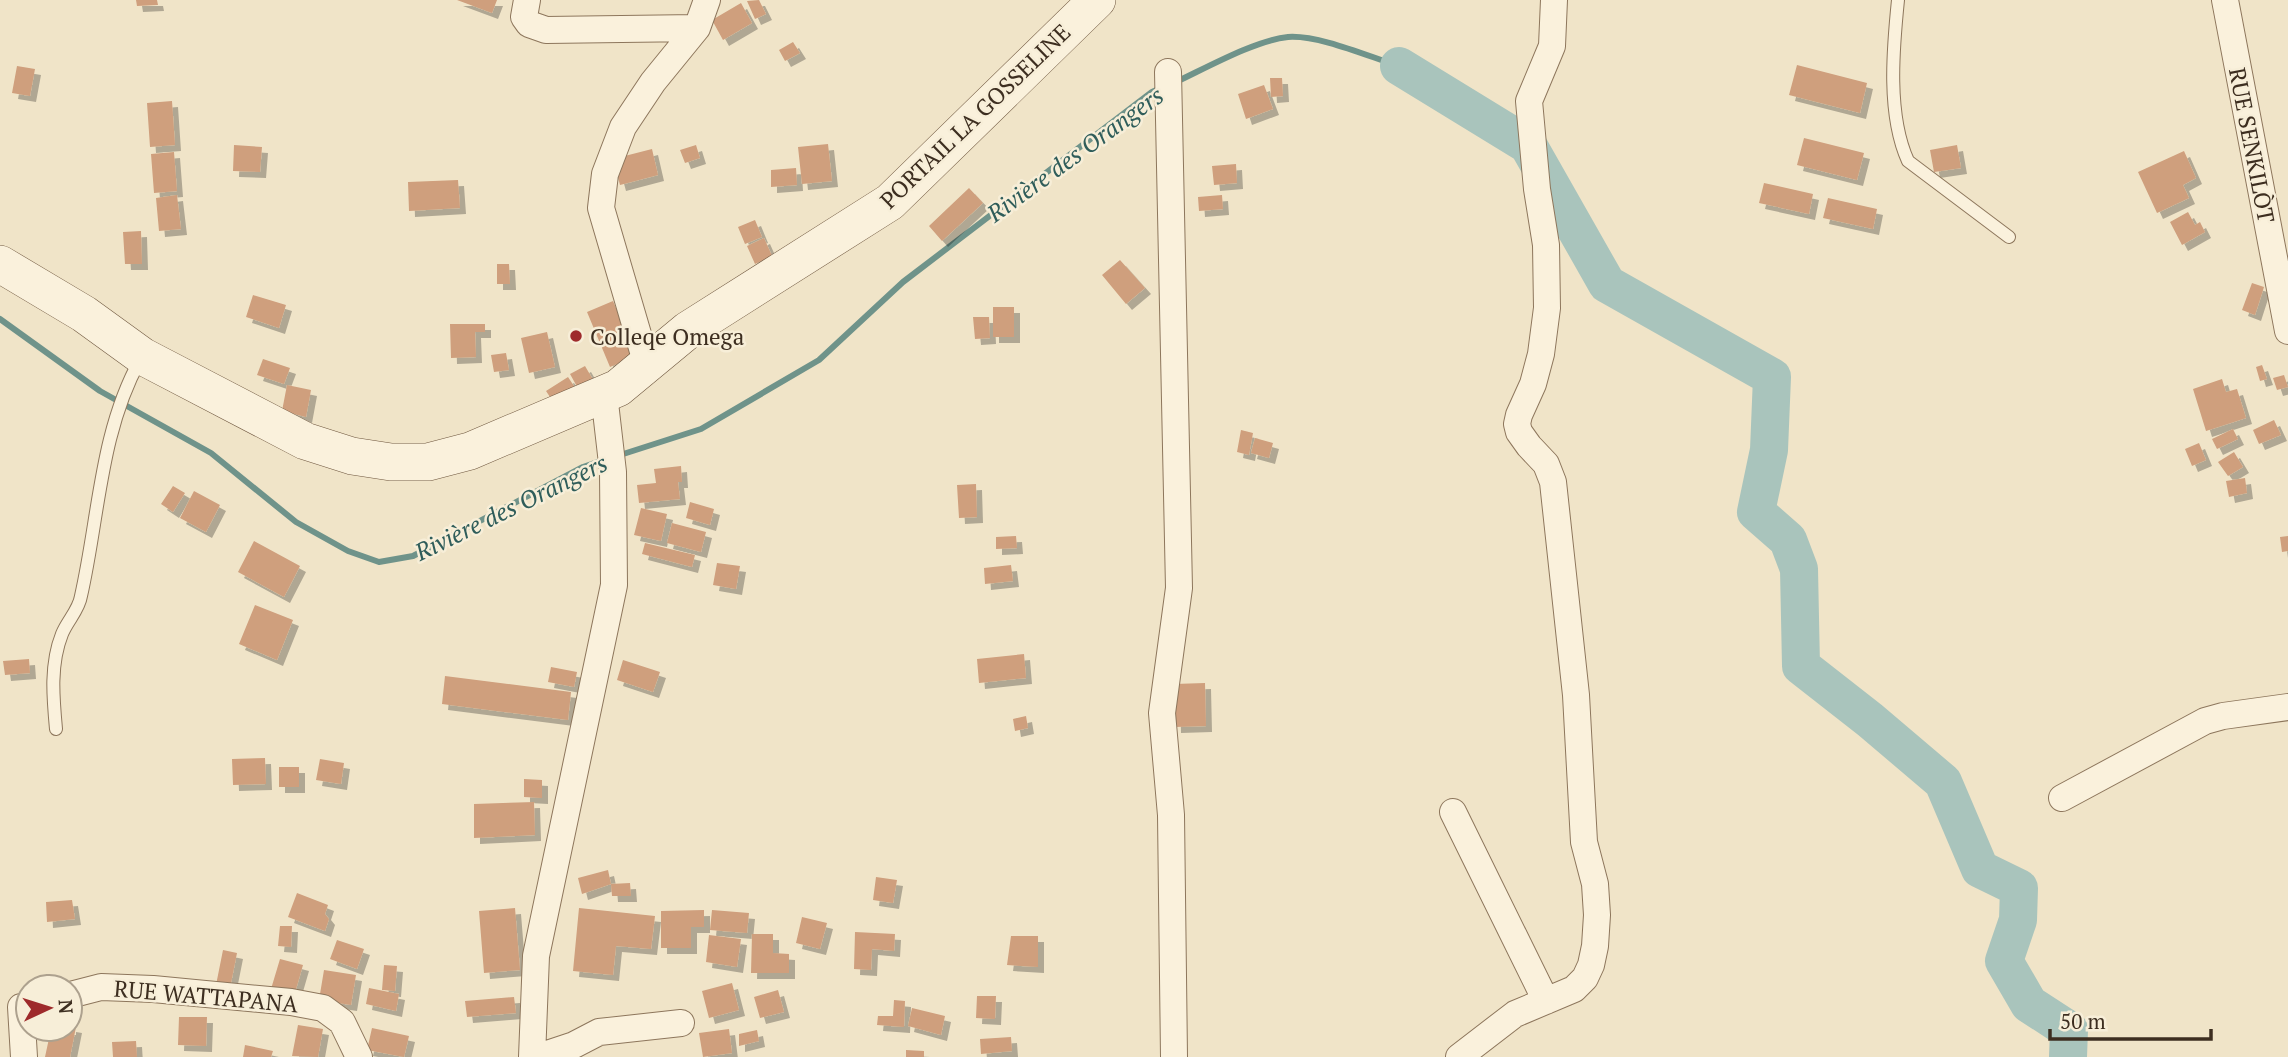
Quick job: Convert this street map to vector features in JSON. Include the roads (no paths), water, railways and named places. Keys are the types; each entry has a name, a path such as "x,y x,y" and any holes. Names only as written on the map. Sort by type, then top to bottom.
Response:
{"street":[{"path":"527,0 524,17 529,24 545,30 697,28"},
{"path":"647,365 601,208 605,174 623,127 653,82 697,28 707,0"},
{"name":"PORTAIL LA GOSSELINE","path":"0,264 84,314 134,370 305,441 352,456 391,462 428,462 470,451 618,388 688,330 891,202 1097,0"},
{"path":"1459,1057 1515,1014 1574,989 1585,978 1595,946 1595,884 1584,842 1576,695 1553,482 1546,464 1529,446 1517,424 1533,384 1541,354 1547,308 1546,245 1535,177 1529,101 1552,47 1554,0"},
{"name":"RUE SENKILÒT","path":"2225,0 2288,331"},
{"path":"1168,72 1179,588 1163,713 1171,815 1174,1057"},
{"path":"532,1057 536,956 614,585 613,472 604,394"},
{"path":"2062,798 2205,721 2288,707"},
{"path":"1453,812 1546,1001"},
{"name":"RUE WATTAPANA","path":"84,991 101,987 140,988 291,1002 323,1008 342,1022 359,1057"},
{"path":"538,1057 574,1045 599,1032 681,1023"}],"lane":[{"path":"1898,0 1894,40 1896,120 1900,146 1908,161 2008,237"},
{"path":"56,729 52,696 54,666 62,634 81,600 110,436 134,370"}],"waterway":[{"name":"Rivière des Orangers","path":"1176,82 1246,49 1288,37 1314,39 1399,66"},
{"name":"Rivière des Orangers","path":"1399,66 1528,145 1607,284 1772,377 1769,450 1756,512 1788,540 1799,569 1801,666 1943,782 1980,869 2019,888 2018,920 2004,961 2029,1004 2069,1030 2068,1057"},
{"name":"Rivière des Orangers","path":"617,456 701,429 819,360 903,282 1152,92 1163,87"},
{"name":"Rivière des Orangers","path":"0,319 100,391 211,453 296,522 348,551 379,562 413,556 583,467 606,459"}],"place":[{"name":"Colleqe Omega","path":"576,336"}]}
